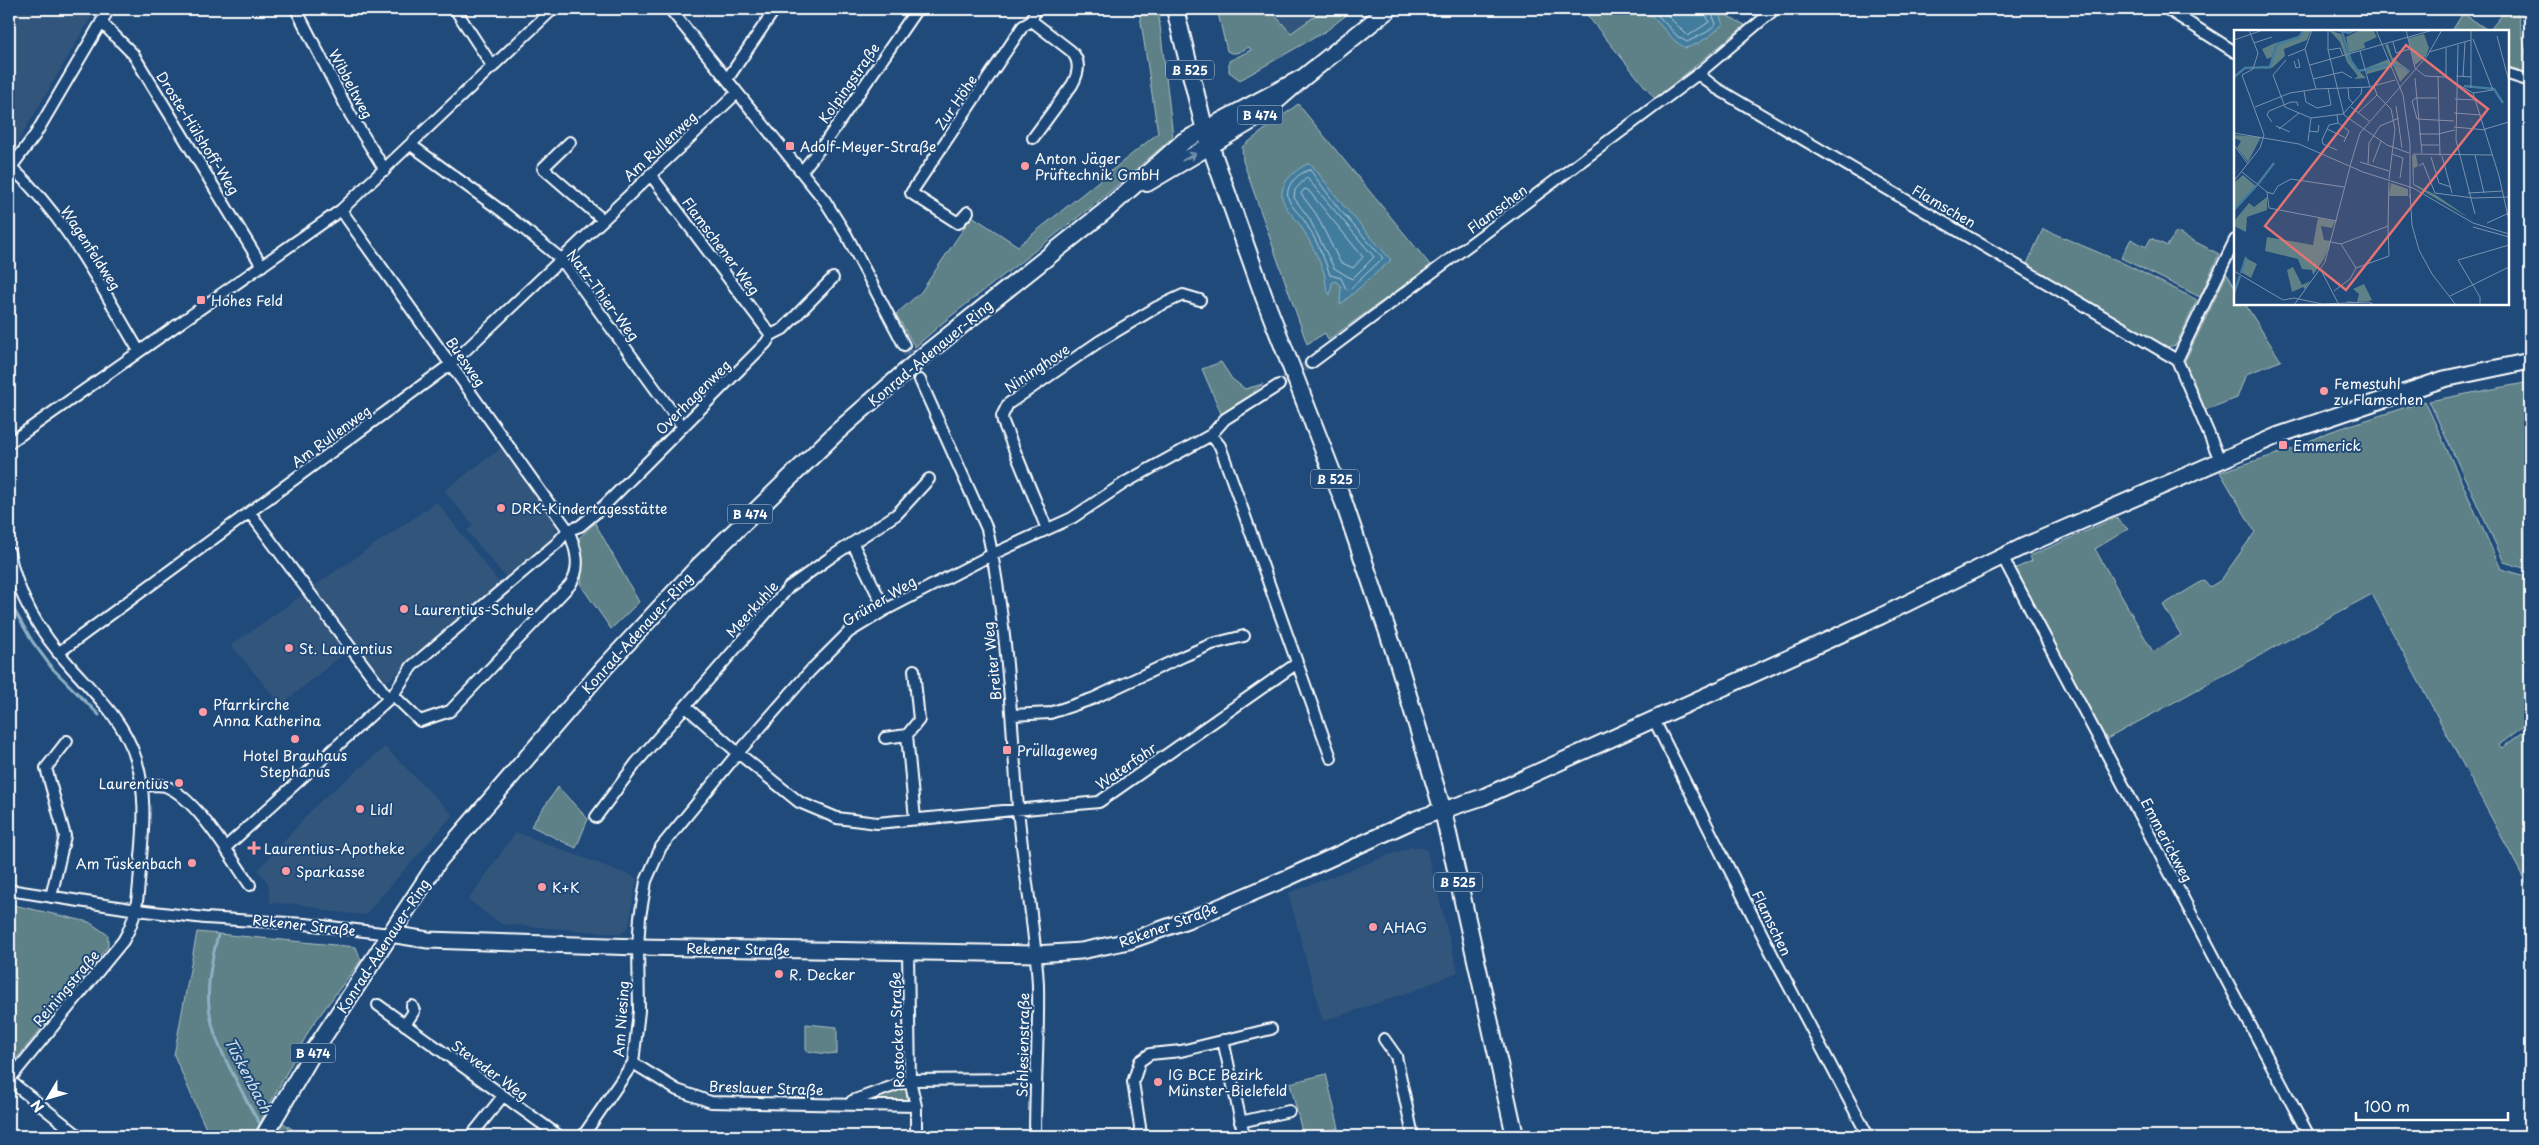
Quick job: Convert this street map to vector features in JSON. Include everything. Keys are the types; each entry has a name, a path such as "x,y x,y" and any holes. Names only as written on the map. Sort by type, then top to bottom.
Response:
{"main road":[{"name":"B 525","path":"1175,9 1205,130 1264,297 1344,502 1398,662 1442,811 1515,1136"},
{"name":"B 474","path":"1104,212 1187,158 1211,146 1258,116 1389,9"},
{"name":"B 474","path":"1104,212 1184,141 1304,77"},
{"name":"Konrad-Adenauer-Ring","path":"264,1136 312,1054 439,860 635,633 744,519 837,432 923,356 1104,212"},
{"name":"Rekener Straße","path":"390,934 428,940 638,947 1036,954 1081,951 1129,942 1201,915 1416,819 1483,797 1881,616 2002,556 2220,460 2333,416 2436,382 2530,361"}],"street":[{"path":"10,168 35,135 109,9"},
{"name":"Wibbeltweg","path":"296,9 350,114 385,170"},
{"path":"454,9 493,67"},
{"path":"9,442 341,210 553,9"},
{"path":"670,9 802,171 847,236 904,345"},
{"path":"728,78 775,9"},
{"name":"Kolpingstraße","path":"802,171 826,141 917,9"},
{"path":"1033,138 1078,75 1076,56 1032,21 1035,9"},
{"name":"Flamschen","path":"1311,363 1698,74 1774,9"},
{"path":"2167,9 2234,51"},
{"name":"Zur Höhe","path":"968,212 958,223 911,192 1023,26 1032,21"},
{"name":"Droste-Hülshoff-Weg","path":"101,22 133,54 262,266"},
{"name":"Flamschen","path":"1698,74 1724,93 2177,360"},
{"path":"2509,74 2530,82"},
{"name":"Am Rullenweg","path":"58,653 451,364 737,93"},
{"path":"570,142 544,168 603,220"},
{"name":"Natz-Thier-Weg","path":"411,145 503,212 561,259 683,427"},
{"name":"Wagenfeldweg","path":"10,168 26,181 65,227 139,351"},
{"name":"Flamschener Weg","path":"650,174 771,335"},
{"name":"Buesweg","path":"341,210 568,530"},
{"path":"2220,460 2177,360 2234,242"},
{"name":"Overhagenweg","path":"226,848 391,698 412,666 557,543 568,530 580,526 604,506 766,343 771,335 783,329 833,278"},
{"name":"Nininghove","path":"1047,529 1003,422 1002,416 1008,404 1156,307 1183,295 1200,300"},
{"name":"Breiter Weg","path":"920,380 988,529 1004,628 1018,810 1036,954"},
{"name":"Grüner Weg","path":"638,947 646,881 661,847 810,671 849,632 885,610 993,554 1072,518 1126,482 1211,434 1226,419 1279,385"},
{"path":"1211,434 1220,446 1265,568 1296,664 1331,758"},
{"name":"Meerkuhle","path":"596,817 621,782 790,587 830,557 897,514 929,479"},
{"path":"250,512 391,698 420,721 450,711 573,580 577,562 576,548 568,530"},
{"path":"853,544 885,610"},
{"path":"9,552 26,605 35,622 58,653 107,705 136,758 142,786 144,830 137,910"},
{"name":"Emmerickweg","path":"2002,556 2309,1136"},
{"path":"1012,715 1050,713 1092,698 1205,647 1244,636"},
{"name":"Waterfohr","path":"738,754 786,793 812,810 837,818 861,822 915,819 1099,802 1296,664"},
{"path":"885,738 907,735 919,720 914,670"},
{"path":"686,708 738,754"},
{"name":"Flamschen","path":"1654,720 1772,956 1868,1136"},
{"path":"907,735 915,819"},
{"path":"51,897 65,836 46,768 67,741"},
{"path":"142,786 163,786 181,795 226,848 250,885"},
{"name":"Rekener Straße","path":"9,890 137,910 205,918 295,923 390,934"},
{"name":"Reiningstraße","path":"9,1080 123,942 137,910"},
{"name":"Am Niesing","path":"583,1136 633,1062 638,1011 638,947"},
{"name":"Rostocker Straße","path":"908,952 910,1080 916,1106 916,1136"},
{"name":"Schlesienstraße","path":"1035,1136 1038,986 1036,954"},
{"name":"Steveder Weg","path":"378,1005 559,1136"},
{"path":"405,1025 414,1011 412,1006"},
{"path":"1139,1136 1140,1127 1133,1082 1140,1061 1150,1054 1181,1051 1271,1029"},
{"path":"1384,1039 1396,1056 1413,1136"},
{"path":"1223,1040 1244,1136"},
{"name":"Breslauer Straße","path":"633,1062 677,1090 711,1102 822,1105 847,1103 916,1106"},
{"name":"Breslauer Straße","path":"847,1103 910,1080 1035,1079"},
{"path":"9,1080 78,1136"},
{"path":"471,1136 503,1096"},
{"path":"1240,1122 1289,1111"}],"shaded area":[{"path":"9,9 96,9 9,157"},
{"path":"1269,9 1325,9 1291,34"},
{"name":"DRK-Kindertagesstätte","path":"501,448 556,526 554,541 508,580 467,531 473,525 444,491"},
{"name":"Laurentius-Schule","path":"437,502 503,588 388,681 382,680 346,637 346,630 314,586"},
{"name":"St. Laurentius","path":"304,594 346,652 281,705 231,645"},
{"path":"385,747 453,815 365,915 325,911 316,907 296,904 270,903 268,883 258,870 318,803"},
{"path":"516,832 637,878 629,925 625,931 621,934 501,924 468,900"},
{"path":"1411,847 1423,847 1427,851 1458,972 1413,991 1324,1021 1288,893"}],"green space":[{"path":"1139,9 1158,9 1173,137 1100,200 946,320 915,347 896,314 921,292 972,216 1018,246 1158,133"},
{"path":"1217,9 1269,9 1291,33 1325,9 1354,9 1326,31 1240,80 1229,72 1229,61 1251,50 1249,47 1235,53 1227,51"},
{"path":"1582,9 1714,9 1745,25 1655,99"},
{"path":"2504,9 2517,9 2530,73 2509,67 2509,30 2490,30 2506,10"},
{"path":"2520,9 2530,9 2530,45"},
{"path":"2463,13 2488,30 2453,30"},
{"path":"1298,104 1431,266 1328,340 1325,333 1307,344 1243,161 1242,147"},
{"path":"2043,229 2121,262 2197,300 2176,345 2167,347 2027,264"},
{"path":"2176,232 2219,254 2200,297 2121,258 2131,239 2146,247 2151,238 2167,246"},
{"path":"2227,274 2234,285 2234,305 2246,305 2281,361 2246,374 2237,398 2205,410 2184,363"},
{"path":"1221,362 1232,379 1245,389 1263,384 1223,418 1202,369"},
{"path":"2530,382 2530,570 2504,562 2429,401"},
{"path":"2425,401 2501,569 2530,577 2530,721 2499,745 2502,748 2530,727 2530,890 2372,594 2105,740 2014,569 2032,561 2030,556 2116,518 2128,529 2095,549 2153,652 2181,635 2163,605 2204,580 2210,587 2221,580 2255,532 2220,472 2293,449 2326,433"},
{"path":"595,523 639,602 611,629 582,587 579,538"},
{"path":"558,787 588,819 576,848 531,826"},
{"path":"9,904 89,922 108,935 108,946 9,1068"},
{"path":"197,932 356,947 361,960 311,1027 253,1136 201,1136 206,1129 174,1055"},
{"path":"806,1024 837,1027 837,1053 827,1054 806,1051"},
{"path":"1326,1074 1339,1128 1303,1136 1290,1083"},
{"path":"905,1088 908,1101 862,1100"},
{"path":"282,1122 302,1136 274,1136"}],"water":[{"path":"1645,9 1711,9 1718,12 1723,24 1706,39 1685,48 1675,41"},
{"path":"1307,164 1312,165 1343,205 1391,260 1340,305 1341,286 1335,281 1332,283 1330,295 1317,256 1302,228 1283,202 1282,192 1285,183 1295,172"}],"waterway":[{"name":"Tüskenbach","path":"9,601 32,641 52,668 99,715"},
{"name":"Tüskenbach","path":"218,935 208,993 212,1024 225,1058 263,1128"}],"tunnel":[{"path":"904,345 920,380"},
{"path":"1279,385 1311,363"}],"place":[{"name":"Adolf-Meyer-Straße","path":"790,146"},
{"name":"Anton Jäger Prüftechnik GmbH","path":"1025,166"},
{"name":"Hohes Feld","path":"201,300"},
{"name":"Femestuhl zu Flamschen","path":"2324,391"},
{"name":"Emmerick","path":"2283,445"},
{"name":"DRK-Kindertagesstätte","path":"501,508"},
{"name":"Laurentius-Schule","path":"404,609"},
{"name":"St. Laurentius","path":"289,648"},
{"name":"Pfarrkirche Anna Katherina","path":"203,712"},
{"name":"Hotel Brauhaus Stephanus","path":"295,739"},
{"name":"Prüllageweg","path":"1007,750"},
{"name":"Laurentius","path":"179,783"},
{"name":"Lidl","path":"360,809"},
{"name":"Laurentius-Apotheke","path":"254,848"},
{"name":"Am Tüskenbach","path":"192,863"},
{"name":"Sparkasse","path":"286,871"},
{"name":"K+K","path":"542,887"},
{"name":"AHAG","path":"1373,927"},
{"name":"R. Decker","path":"779,974"},
{"name":"IG BCE Bezirk Münster-Bielefeld","path":"1158,1082"}]}
